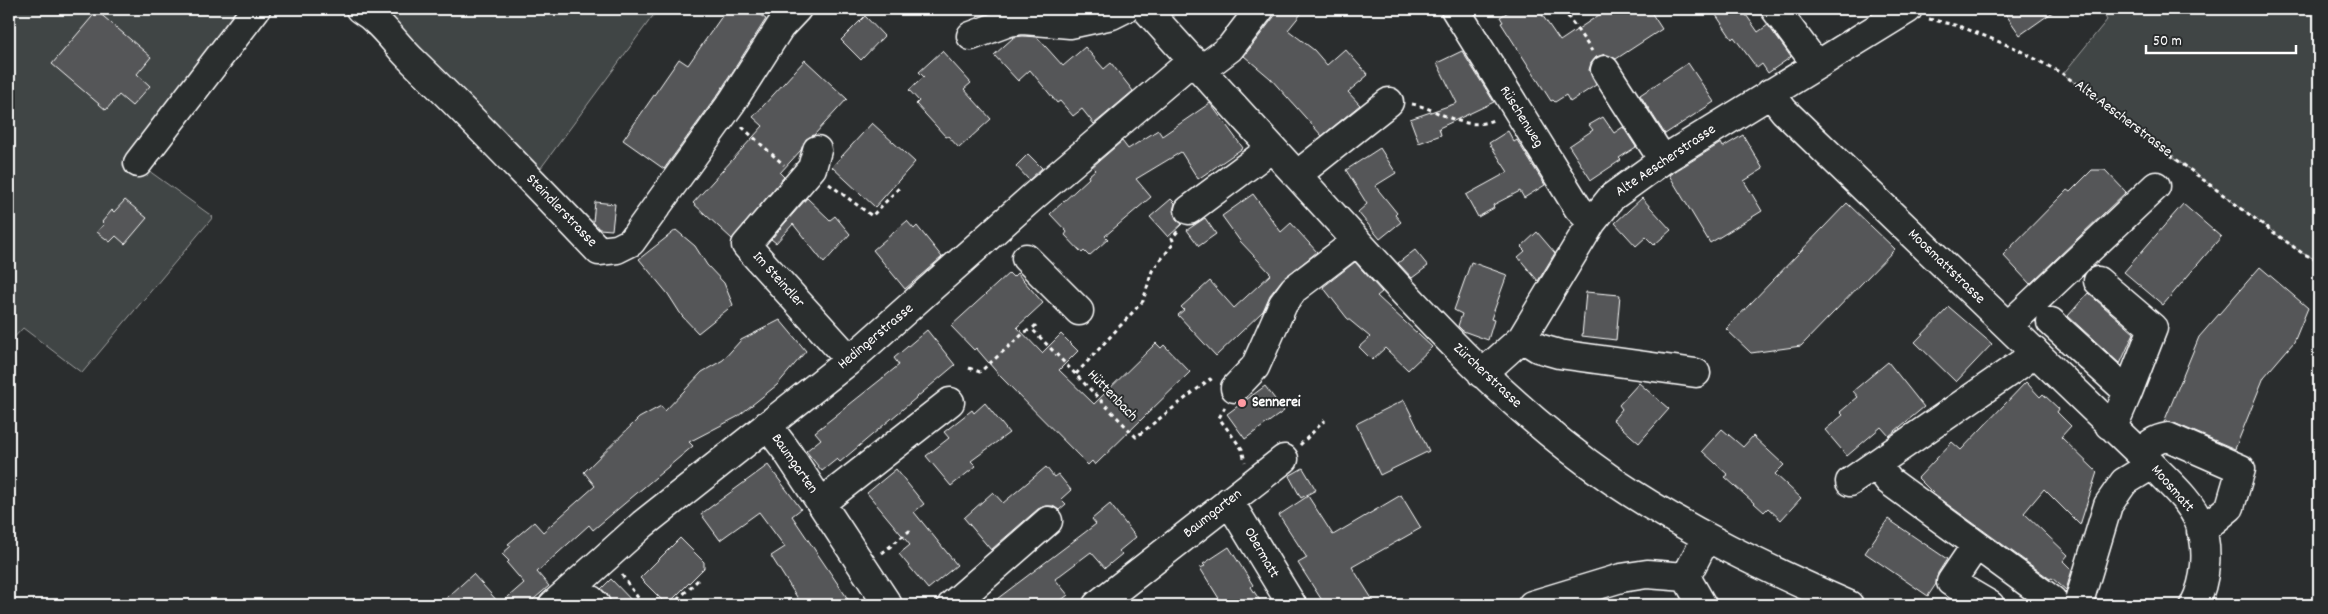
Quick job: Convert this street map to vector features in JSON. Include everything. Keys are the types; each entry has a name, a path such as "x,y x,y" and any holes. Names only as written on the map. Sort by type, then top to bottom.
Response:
{"street":[{"path":"138,163 256,9"},
{"name":"Steindlerstrasse","path":"360,9 373,16 409,58 475,122 599,251 617,249 630,242 724,112 780,27 797,9"},
{"path":"972,36 1009,22 1023,20 1070,24 1112,15 1124,9"},
{"name":"Zürcherstrasse","path":"1146,9 1406,297 1482,374 1554,436 1612,480 1706,538 1762,567 1849,605"},
{"name":"Hedingerstrasse","path":"553,605 644,524 850,360 1035,195 1197,65 1230,48 1260,9"},
{"name":"Rüschenweg","path":"1456,9 1578,208 1592,222"},
{"path":"1775,9 1816,64"},
{"name":"Alte Aescherstrasse","path":"1482,374 1522,338 1592,222 1612,197 1663,160 1816,64 1916,13"},
{"path":"1604,70 1663,160"},
{"name":"Moosmattstrasse","path":"1770,93 1784,111 2131,446"},
{"path":"1297,175 1389,102"},
{"path":"1189,210 1272,148"},
{"name":"Im Steindler","path":"810,166 746,245 850,360"},
{"path":"2008,326 2156,186"},
{"path":"1226,388 1255,367 1282,304 1294,289 1357,241"},
{"path":"1026,258 1079,311"},
{"path":"2078,605 2108,506 2124,482 2131,446 2116,420 2153,328 2098,282"},
{"path":"2051,322 2128,392"},
{"path":"1522,338 1538,348 1559,354 1696,373"},
{"path":"1850,482 2022,363 2034,351"},
{"name":"Baumgarten","path":"821,503 950,402"},
{"name":"Baumgarten","path":"767,425 888,605"},
{"path":"2131,446 2148,444 2157,439 2168,437 2241,470 2230,507 2201,531"},
{"name":"Moosmatt","path":"2131,446 2184,498 2199,522 2205,547 2204,568 2199,595 2194,605"},
{"name":"Baumgarten","path":"1097,605 1284,459"},
{"path":"1876,464 1888,481 2052,600"},
{"name":"Obermatt","path":"1229,501 1292,605"},
{"path":"952,605 1048,521"},
{"path":"1686,577 1706,538"},
{"path":"1976,545 1951,582 1990,605"},
{"path":"1532,605 1621,578 1647,574 1686,577"},
{"path":"1686,577 1702,605"}],"path":[{"path":"1563,9 1604,70"},
{"name":"Alte Aescherstrasse","path":"1916,13 1959,26 2015,48 2063,74 2254,218 2302,253 2319,262"},
{"path":"1389,102 1431,109 1453,120 1470,125 1490,122 1516,109"},
{"path":"724,112 810,166 872,216 900,187"},
{"path":"1076,374 1143,301 1152,271 1174,243 1172,238 1192,214 1189,210"},
{"path":"969,368 980,372 1025,332 1036,325"},
{"name":"Hüttenbach","path":"1032,329 1136,437 1210,379 1226,388"},
{"path":"1226,388 1219,418 1242,450 1253,483"},
{"path":"1284,459 1325,420"},
{"path":"862,566 874,559 913,528"},
{"path":"606,557 643,605"},
{"path":"672,605 699,579"}],"shaded area":[{"path":"9,9 256,9 138,163 213,217 82,373 23,328 9,343"},
{"path":"360,9 658,9 532,180"},
{"path":"2101,9 2319,9 2319,261 2302,253 2254,218 2063,74 2107,20"}],"building":[{"path":"727,9 751,9 766,19 719,93 664,169 623,140 679,59 688,65"},
{"path":"1280,9 1305,9 1288,30 1314,50 1327,65 1345,49 1368,75 1348,92 1360,105 1322,136 1270,78 1244,56"},
{"path":"1513,9 1538,9 1560,41 1608,9 1649,9 1662,29 1616,59 1605,54 1596,57 1591,63 1589,70 1596,85 1570,102 1566,95 1555,102 1551,101 1501,23 1503,22 1500,17"},
{"path":"1712,9 1742,9 1758,32 1768,25 1791,57 1768,73 1762,64 1757,68 1734,37 1732,39"},
{"path":"2002,9 2057,9 2020,35"},
{"path":"97,11 151,57 137,74 150,86 132,106 119,95 106,110 52,64"},
{"path":"865,16 884,36 861,60 841,40"},
{"path":"1014,37 1037,37 1063,66 1085,47 1104,69 1111,63 1133,91 1094,124 1082,109 1073,116 1060,101 1057,103 1030,70 1018,81 994,55"},
{"path":"942,51 971,83 964,89 991,119 959,148 948,136 946,137 916,104 919,101 909,90 924,77 919,72"},
{"path":"1462,51 1494,102 1439,128 1441,135 1419,143 1410,119 1457,103 1437,63"},
{"path":"805,60 847,99 814,135 806,139 801,150 780,173 784,177 732,239 693,203 763,126 753,117"},
{"path":"1688,63 1714,102 1665,134 1640,95"},
{"path":"1210,103 1243,148 1198,179 1181,152 1136,179 1151,197 1105,236 1108,239 1089,256 1084,251 1082,253 1065,235 1067,232 1050,214 1089,178 1088,176 1095,170 1092,167 1122,141 1128,149 1158,130 1162,136"},
{"path":"1603,117 1614,133 1623,127 1636,147 1619,158 1621,160 1591,180 1569,146 1593,130 1589,125"},
{"path":"872,123 915,162 875,207 832,167"},
{"path":"1508,131 1514,142 1517,140 1545,185 1524,198 1520,191 1493,205 1494,208 1478,217 1466,195 1508,172 1489,143"},
{"path":"1743,135 1763,169 1744,181 1762,211 1710,243 1669,175 1721,143 1723,147"},
{"path":"1380,148 1396,173 1375,186 1397,213 1395,215 1401,222 1380,239 1358,212 1367,204 1346,170"},
{"path":"1028,154 1042,168 1029,180 1016,166"},
{"path":"2092,170 2105,170 2126,192 2030,284 2003,255 2067,190 2070,192"},
{"path":"1253,194 1281,232 1291,223 1317,252 1282,280 1270,295 1263,311 1216,356 1178,315 1184,310 1181,307 1210,281 1234,308 1271,274 1240,241 1222,216"},
{"path":"807,198 830,220 835,216 850,234 824,263 793,224 776,243 771,239"},
{"path":"1642,198 1671,230 1654,245 1646,237 1636,246 1615,223"},
{"path":"1171,199 1175,203 1173,211 1176,219 1182,224 1168,237 1150,217"},
{"path":"125,200 147,218 125,244 116,236 110,242 97,232 104,224 102,222 112,210 114,212"},
{"path":"595,202 615,204 612,230 599,229 593,222"},
{"path":"1847,203 1895,249 1801,346 1751,353 1726,329"},
{"path":"2183,204 2221,237 2163,305 2124,272"},
{"path":"1205,218 1216,234 1199,246 1187,230"},
{"path":"907,221 914,229 917,226 942,257 905,289 873,250"},
{"path":"676,230 695,246 707,265 724,283 733,305 698,333 682,316 668,294 639,259"},
{"path":"1537,232 1555,253 1538,281 1518,257 1525,251 1521,247"},
{"path":"1415,250 1428,266 1412,278 1398,263"},
{"path":"1355,262 1382,292 1377,296 1432,347 1408,370 1385,348 1372,360 1359,347 1370,337 1347,318 1323,287"},
{"path":"1471,262 1507,275 1491,319 1494,320 1488,340 1463,331 1458,326 1462,314 1454,310"},
{"path":"2260,267 2308,308 2294,342 2264,377 2235,449 2174,423 2164,422 2199,337"},
{"path":"1009,273 1013,277 1017,273 1043,303 1017,327 1042,353 1061,334 1078,351 1059,370 1094,404 1156,343 1161,348 1164,345 1190,372 1095,465 1092,461 1088,465 1000,376 976,348 974,350 951,326"},
{"path":"1586,292 1620,295 1616,340 1582,336"},
{"path":"2088,293 2134,333 2120,364 2068,316"},
{"path":"1949,307 1992,344 1956,382 1915,342"},
{"path":"780,320 806,351 777,385 737,417 689,442 693,446 593,530 589,525 537,572 549,586 527,605 439,605 473,574 500,604 524,583 502,554 511,546 508,544 534,522 543,532 595,486 584,472 639,418 661,406 665,411 702,372 723,360 741,340"},
{"path":"927,330 955,365 840,462 837,459 822,471 806,451 821,439 815,432 899,365 894,358"},
{"path":"1888,362 1924,407 1889,436 1881,427 1847,456 1825,430 1843,415 1840,412 1858,397 1853,391"},
{"path":"2026,382 2040,397 2043,394 2059,409 2057,412 2071,426 2061,437 2097,472 2080,525 2044,489 2024,513 2068,555 2063,561 2072,570 2066,590 2052,578 2050,579 1936,496 1918,478 1952,442 1961,450"},
{"path":"1639,383 1669,409 1639,443 1613,420 1622,409 1619,405"},
{"path":"1265,386 1284,411 1245,439 1227,414"},
{"path":"1404,400 1429,451 1380,475 1356,424"},
{"path":"985,403 1009,433 971,461 976,466 951,486 926,456 949,438 944,432 972,410 974,413"},
{"path":"1722,429 1743,447 1753,436 1784,465 1775,474 1801,498 1781,520 1768,508 1764,512 1725,477 1728,475 1702,451"},
{"path":"768,465 801,509 792,516 852,605 802,605 771,556 785,547 759,512 720,540 701,514"},
{"path":"1046,467 1054,477 1058,474 1071,490 1061,499 1066,504 1059,510 1053,506 1045,506 1038,509 991,550 964,518 993,492 1003,503"},
{"path":"1303,468 1316,490 1301,498 1289,476"},
{"path":"896,469 924,504 914,512 957,565 928,589 899,554 910,545 867,493"},
{"path":"1401,495 1421,528 1352,567 1376,605 1325,605 1298,563 1307,558 1279,515 1308,496 1333,535"},
{"path":"1110,504 1136,537 1119,551 1122,554 1105,568 1091,552 1055,579 1068,595 1055,605 989,605 1096,524 1092,519"},
{"path":"1888,519 1947,559 1938,573 1936,584 1928,596 1865,553"},
{"path":"680,538 704,562 704,568 667,605 640,578"},
{"path":"1229,547 1263,605 1223,605 1200,568"},
{"path":"611,579 636,605 611,605 607,594 601,589"}],"place":[{"name":"Sennerei","path":"1242,403"}]}
